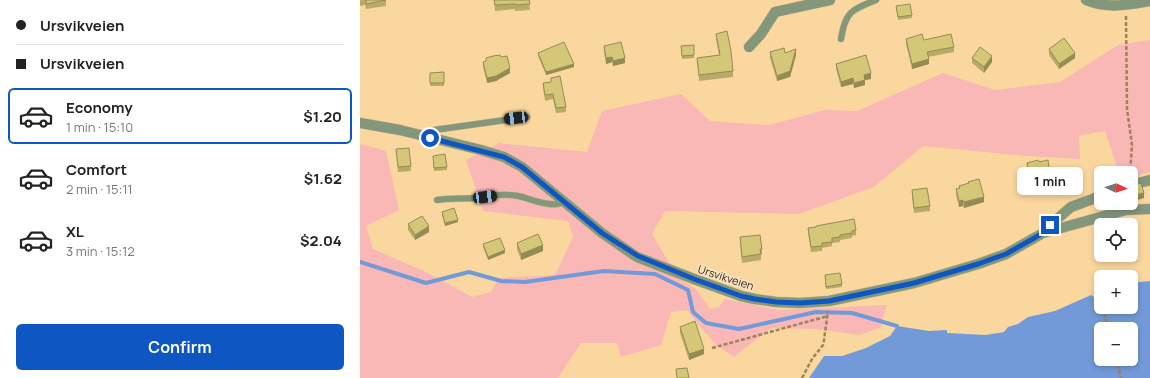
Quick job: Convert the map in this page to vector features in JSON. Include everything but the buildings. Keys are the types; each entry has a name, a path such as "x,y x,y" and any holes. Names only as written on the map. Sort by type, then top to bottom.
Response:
{"street":[{"path":"749,47 761,34 774,12 830,0"},
{"path":"1086,0 1106,5 1126,5 1150,1"},
{"name":"Ursvikveien","path":"360,123 418,135 504,157 522,167 602,233 638,256 741,296 776,302 800,303 829,301 914,283 978,264 1006,254 1043,233 1050,225 1072,208 1094,199"},
{"path":"1138,183 1150,180"},
{"path":"1043,233 1126,210 1150,209"}],"lane":[{"path":"841,39 843,27 849,13 876,0"},
{"path":"418,135 434,130 527,117"},
{"path":"437,200 505,194 548,204 563,202"}],"path":[{"path":"1126,5 1127,109 1132,145 1130,166"},
{"path":"712,348 828,315 823,345 812,359 802,378"},
{"path":"1118,366 1121,378"}],"shaded area":[{"path":"1150,40 1150,172 1138,176 1138,166 1117,166 1105,131 1079,136 1080,159 1025,156 923,146 874,187 799,214 665,211 652,234 679,279 696,289 710,309 719,307 725,299 779,310 887,305 880,328 859,335 816,329 771,328 734,357 715,344 687,310 671,312 661,345 621,357 617,343 581,343 558,378 360,378 360,144 386,151 399,210 366,226 373,249 426,272 472,297 491,292 499,278 555,275 573,237 568,221 483,211 466,160 499,143 587,152 602,111 681,94 710,121 769,125 825,110 857,111 943,73 995,90 1060,82 1118,45"}],"water":[{"path":"1150,281 1150,378 809,378 824,356 842,356 866,348 890,336 897,326 929,331 947,330 947,333 986,335 1004,332 1008,327 1018,324 1028,317 1055,311 1091,295 1094,297 1094,314 1138,314 1138,282"}],"waterway":[{"path":"360,262 426,283 469,272 501,281 525,282 604,271 655,274 688,290 693,312 706,323 739,329 816,312 852,313 897,326"}],"route":[{"path":"430,138 482,150 504,157 522,167 602,233 638,256 741,296 776,302 800,303 829,301 914,283 1006,254 1043,233 1050,225"}]}
